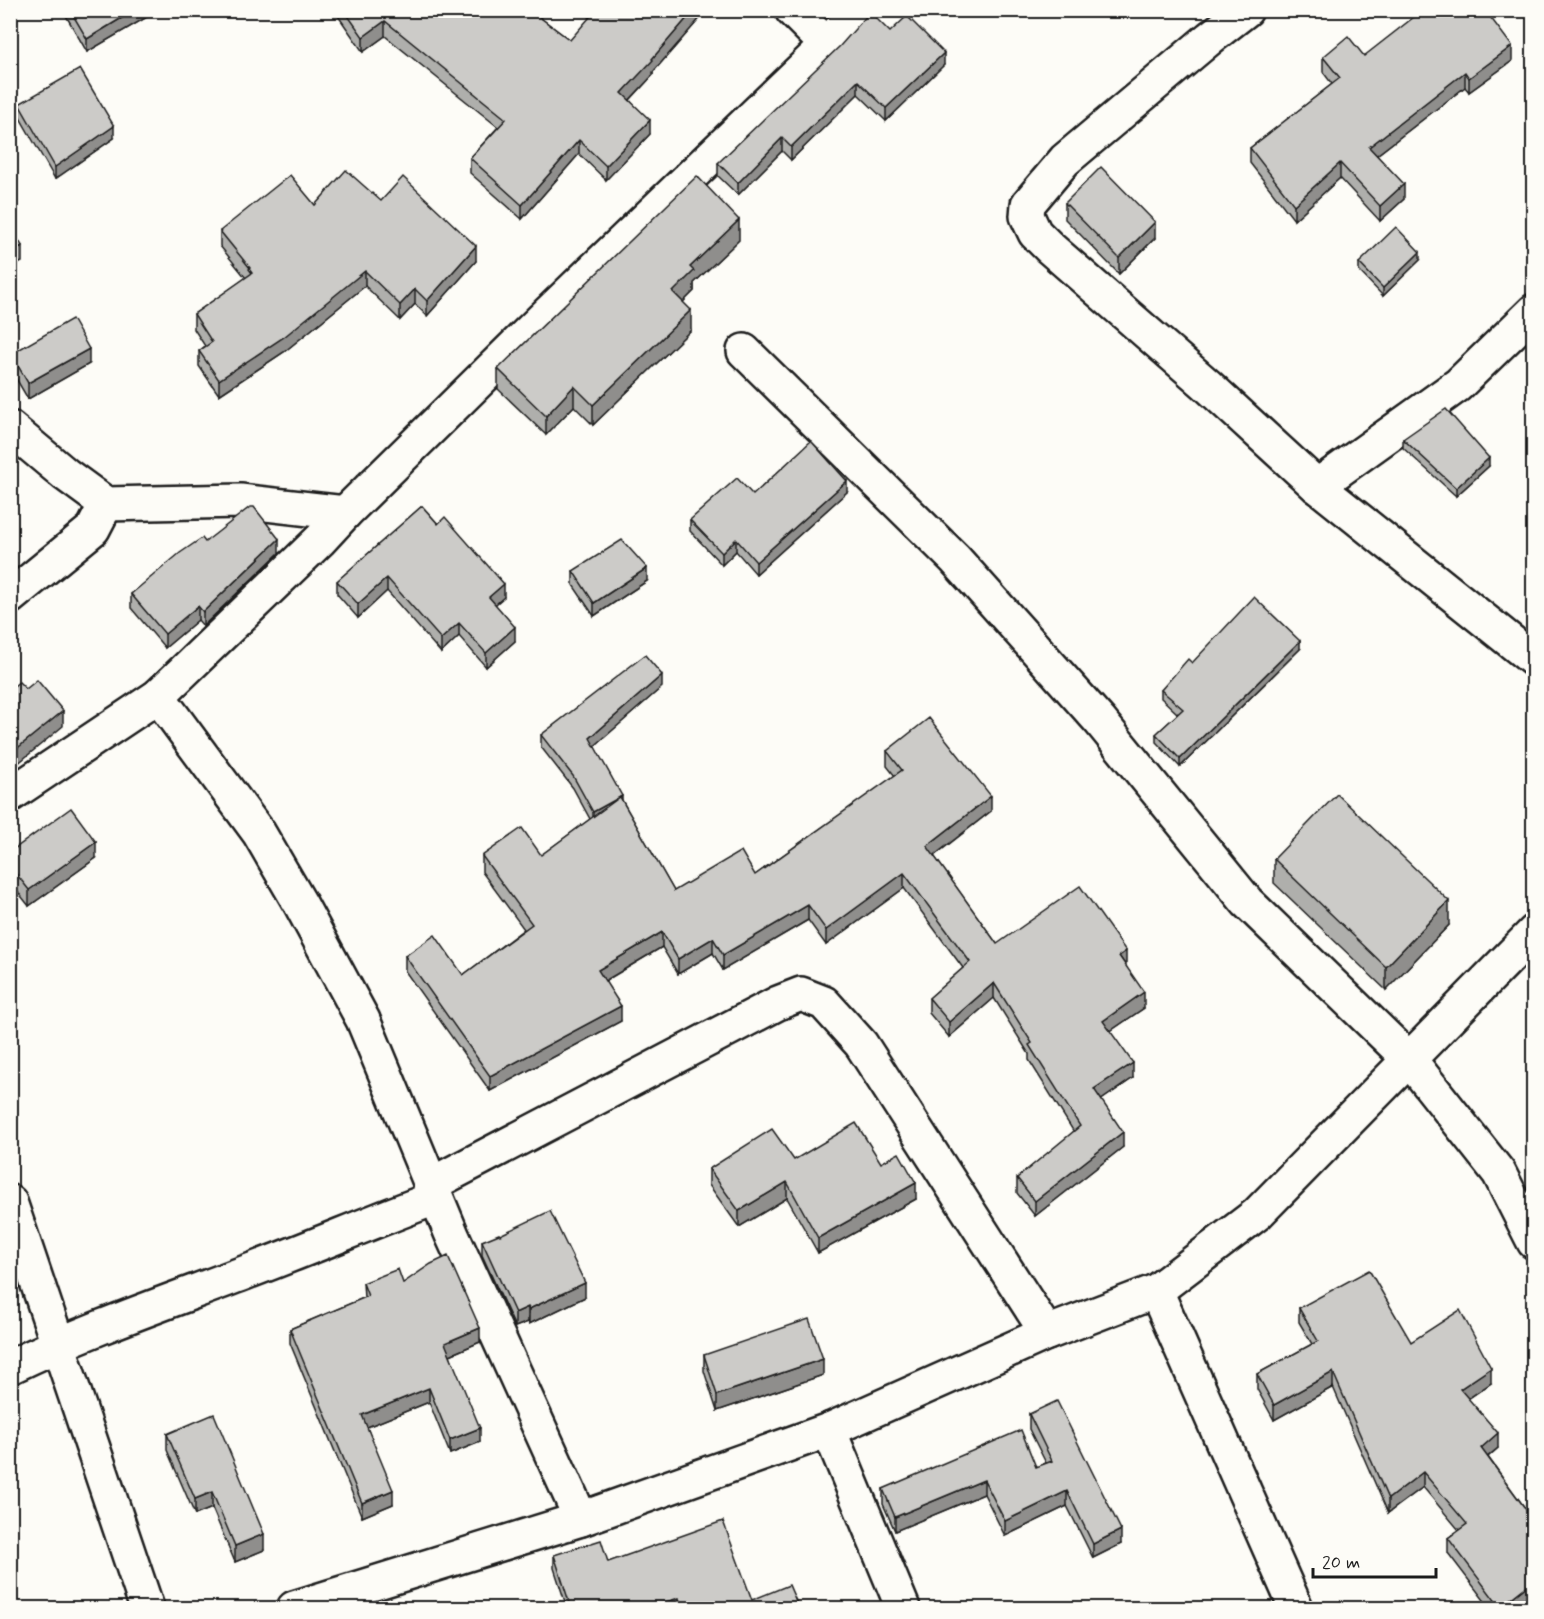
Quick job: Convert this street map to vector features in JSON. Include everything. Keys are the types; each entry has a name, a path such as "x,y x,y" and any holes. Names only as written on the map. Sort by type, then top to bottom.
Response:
{"street":[{"path":"792,10 827,45"},
{"path":"10,795 158,696 320,540 551,310 827,45 858,10"},
{"path":"1246,10 1065,160 1028,204 1027,216 1035,233 1050,248 1206,384 1317,486 1533,660"},
{"path":"1317,486 1458,385 1533,311"},
{"path":"744,351 955,559 1100,721 1247,902 1409,1059 1499,1173 1533,1242"},
{"path":"10,428 65,474 106,504 240,501 345,513"},
{"path":"10,597 93,529 106,504"},
{"path":"158,696 259,833 363,1020 433,1191 581,1519"},
{"path":"294,1608 581,1519 829,1430 1047,1333 1156,1291 1257,1214 1409,1059 1531,940"},
{"path":"10,1367 58,1344 284,1258 368,1223 433,1191 778,1003 801,994 824,1003 861,1044 1047,1333"},
{"path":"10,1202 147,1608"},
{"path":"1156,1291 1296,1608"},
{"path":"829,1430 903,1608"}],"building":[{"path":"70,10 135,10 87,39"},
{"path":"344,10 530,10 570,40 596,10 694,10 622,93 650,120 606,166 579,140 522,205 470,158 506,119 385,21 363,37"},
{"path":"1423,10 1485,10 1512,46 1469,78 1465,72 1369,147 1404,184 1380,206 1340,163 1294,205 1250,148 1340,78 1323,57 1348,36 1364,56"},
{"path":"870,12 890,32 907,16 944,53 886,108 858,81 791,147 782,138 738,183 718,163 840,46"},
{"path":"80,69 114,126 55,167 19,104"},
{"path":"1101,167 1155,222 1119,258 1065,203"},
{"path":"346,170 381,201 403,177 476,246 427,301 415,289 400,305 365,271 284,337 219,380 199,351 212,342 194,314 252,273 220,231 290,175 315,205"},
{"path":"697,176 739,220 690,267 694,271 673,292 691,310 593,405 574,386 546,416 498,369"},
{"path":"10,225 22,246 10,252"},
{"path":"1396,227 1420,252 1383,288 1359,263"},
{"path":"72,319 89,349 28,383 11,354"},
{"path":"1446,409 1489,458 1456,488 1403,439"},
{"path":"811,441 847,481 756,562 736,539 722,553 690,520 737,478 753,495"},
{"path":"422,506 438,524 445,517 504,584 489,597 515,627 486,653 459,623 441,639 387,578 358,604 337,581"},
{"path":"250,507 254,507 279,539 203,612 198,606 165,634 131,594 180,553 202,538 205,542"},
{"path":"622,540 647,568 594,603 573,571"},
{"path":"1254,597 1300,641 1180,759 1156,734 1183,709 1161,690 1188,659 1192,663"},
{"path":"645,655 662,675 590,738 622,796 593,812 573,776 541,735"},
{"path":"37,680 63,711 10,754 10,689 19,682 26,689"},
{"path":"929,718 991,796 927,846 997,944 1080,886 1126,951 1119,956 1144,992 1103,1021 1133,1063 1094,1089 1123,1132 1035,1201 1017,1178 1080,1126 1029,1045 1032,1043 994,983 949,1022 929,998 970,962 904,873 826,930 808,905 723,955 713,938 678,959 662,932 598,970 621,1006 490,1076 405,956 435,935 463,975 532,924 482,856 522,828 541,855 620,797 674,891 741,851 755,875 902,770 887,751"},
{"path":"1337,794 1449,901 1386,967 1274,859"},
{"path":"71,808 96,842 29,890 10,866 10,852"},
{"path":"856,1123 881,1163 899,1153 916,1183 818,1238 787,1182 739,1211 709,1169 772,1129 794,1160"},
{"path":"550,1211 585,1283 529,1309 528,1307 515,1313 482,1241"},
{"path":"448,1256 480,1328 445,1343 480,1428 450,1440 429,1388 362,1415 393,1490 362,1503 290,1329 368,1296 363,1283 398,1269 403,1283 431,1264"},
{"path":"1369,1270 1411,1342 1460,1310 1491,1368 1460,1389 1498,1433 1481,1448 1533,1519 1533,1581 1500,1607 1448,1538 1467,1524 1423,1472 1388,1499 1333,1372 1274,1405 1257,1374 1318,1341 1299,1308"},
{"path":"809,1319 823,1359 717,1395 704,1355"},
{"path":"1057,1401 1121,1530 1093,1544 1067,1491 1005,1521 984,1480 895,1517 883,1489 1021,1430 1036,1467 1052,1461 1029,1414"},
{"path":"214,1414 264,1534 235,1546 212,1492 195,1499 167,1434"},
{"path":"723,1521 752,1600 789,1585 799,1608 682,1608 679,1598 646,1608 571,1608 554,1555 601,1540 608,1562"}]}
